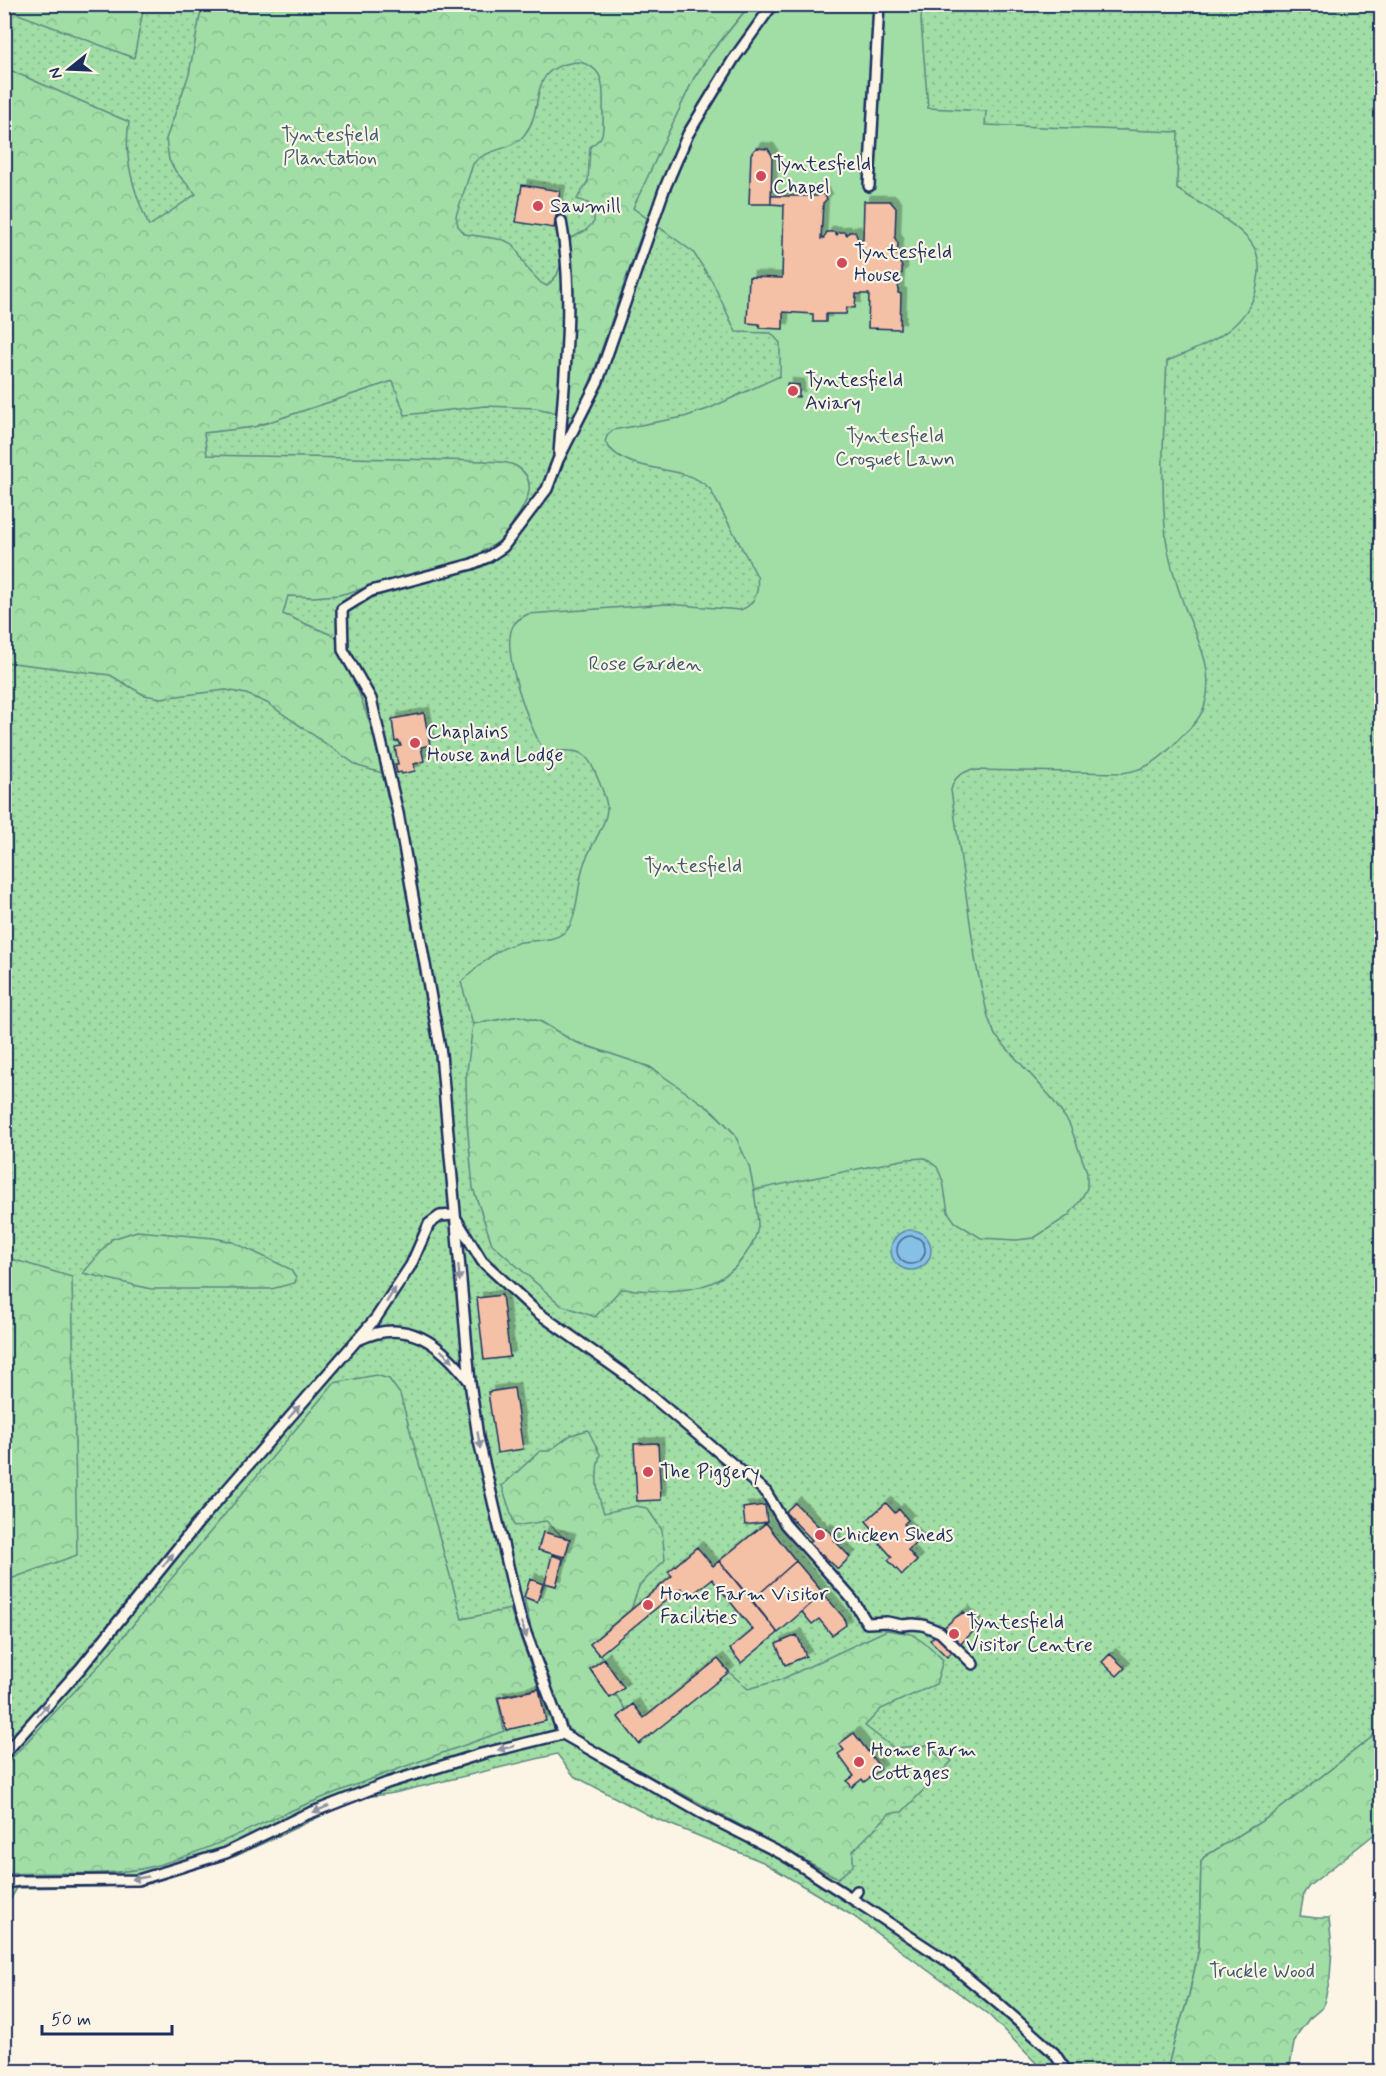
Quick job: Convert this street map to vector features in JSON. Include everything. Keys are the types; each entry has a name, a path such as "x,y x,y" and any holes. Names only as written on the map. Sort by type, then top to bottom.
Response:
{"lane":[{"path":"773,4 733,60 688,134 664,190 598,381 558,460 547,489 503,547 488,557 472,564 371,591 342,609 343,650 371,699 398,813 441,1054 470,1382 488,1481 520,1617 563,1734 703,1814 854,1894 947,1961 1001,2006 1054,2053 1067,2072"},
{"path":"869,186 879,4"},
{"path":"558,460 565,373 568,285 566,245 561,220"},
{"path":"4,1754 80,1669 198,1523 376,1318 411,1265 429,1224 440,1216 454,1215"},
{"path":"454,1215 482,1261 537,1312 630,1378 766,1492 785,1524 852,1599 867,1623 923,1625 940,1632 972,1664"},
{"path":"355,1341 368,1335 399,1331 425,1339 448,1354 470,1382"},
{"path":"4,1883 138,1880 225,1853 300,1817 387,1783 481,1754 563,1734"}],"green space":[{"path":"4,5 144,5 134,58 5,9"},
{"name":"Tyntesfield","path":"5,5 1381,5 1381,1727 1372,1737 1272,1815 1204,1857 1201,1862 1199,1949 1189,1995 1167,2071 1044,2071 989,2015 853,1916 763,1862 652,1817 574,1776 557,1754 394,1793 359,1798 236,1856 141,1886 17,1888 10,1900 5,1903"},
{"name":"Tyntesfield Plantation","path":"202,5 750,5 710,54 694,78 634,208 647,218 584,400 575,417 536,408 485,406 405,415 393,381 254,427 204,433 207,455 501,462 516,466 524,472 528,479 526,501 505,535 490,547 462,562 339,595 288,596 283,614 334,636 340,641 372,729 382,773 358,766 267,703 246,694 226,690 161,698 144,695 110,675 5,662 5,68 129,122 127,149 131,175 149,226 196,194 176,172 169,160 166,139 189,74","holes":["579,62 595,69 602,81 603,129 600,138 590,147 588,181 577,199 588,203 594,216 594,222 585,231 571,238 557,275 547,286 541,283 526,267 514,245 504,240 465,234 458,226 456,216 473,164 485,155 514,144 525,134 535,112 540,89 550,71 562,65"]},
{"path":"750,5 922,5 921,21 928,108 986,111 985,125 1178,132 1177,189 1241,232 1255,248 1258,258 1257,287 1245,313 1216,339 1167,361 1163,472 1166,538 1176,582 1206,666 1208,691 1201,714 1166,752 1139,769 1122,773 970,770 957,777 951,790 976,964 988,1017 995,1035 1050,1096 1069,1123 1087,1172 1087,1188 1068,1216 1034,1238 1016,1240 981,1238 955,1222 948,1212 943,1181 937,1167 925,1158 907,1159 754,1190 749,1166 734,1133 713,1111 650,1067 573,1041 540,1021 519,1016 473,1024 461,982 487,959 509,946 554,938 565,932 575,912 583,867 606,816 606,800 592,765 586,757 571,751 544,751 531,726 518,689 510,653 510,637 514,624 528,614 667,604 740,610 750,605 757,592 757,576 710,489 685,474 627,460 615,453 605,442 613,430 684,417 708,409 780,376 780,343 771,333 736,332 712,281 693,252 633,208 694,78 710,54"},
{"path":"519,1016 541,1022 576,1042 632,1060 658,1072 699,1100 732,1131 742,1146 751,1172 758,1226 751,1245 734,1269 706,1285 689,1289 655,1291 621,1289 595,1317 561,1305 492,1244 473,1188 467,1123 466,1079 473,1024"},
{"path":"137,1231 214,1238 233,1242 290,1269 296,1278 295,1283 271,1289 151,1289 83,1273 112,1239"},
{"path":"5,1257 72,1277 77,1555 5,1581"},
{"path":"376,1375 389,1379 400,1394 462,1619 510,1609 539,1688 497,1697 504,1731 331,1794 171,1861 150,1867 114,1872 5,1874 5,1765 103,1661 334,1383"},
{"path":"588,1430 600,1454 597,1484 604,1513 636,1506 647,1508 662,1530 665,1560 639,1586 631,1610 590,1644 604,1659 590,1670 610,1698 616,1695 626,1710 618,1717 639,1743 729,1672 748,1689 780,1680 887,1630 911,1634 930,1647 943,1660 936,1684 881,1709 865,1726 894,1748 928,1745 940,1758 946,1757 952,1761 902,1812 890,1813 853,1851 853,1866 838,1878 585,1741 567,1728 535,1647 524,1597 537,1602 545,1583 556,1586 570,1540 563,1537 546,1521 515,1526 502,1486 540,1451 549,1451 571,1435"},
{"name":"Truckle Wood","path":"1381,1727 1381,1829 1309,1886 1304,1893 1300,1916 1329,1918 1332,1948 1330,1978 1323,2007 1309,2019 1294,2043 1289,2071 1167,2071 1189,1995 1199,1949 1201,1862 1204,1857 1272,1815 1372,1737"}],"water":[{"path":"911,1230 925,1236 931,1250 925,1264 911,1270 897,1264 891,1250 897,1236"}],"building":[{"name":"Tyntesfield Chapel","path":"756,148 768,149 772,155 771,204 749,204 751,154"},
{"name":"Sawmill","path":"522,185 560,191 554,228 516,222"},
{"name":"Tyntesfield House","path":"823,193 827,199 823,203 821,239 827,232 835,232 837,235 839,232 845,232 847,235 849,232 855,232 858,239 863,240 864,201 890,201 896,208 895,238 898,244 897,255 899,255 902,267 898,293 901,294 900,329 868,328 869,294 856,294 855,308 847,307 846,314 826,314 826,322 813,322 813,314 783,312 783,329 760,328 759,324 747,323 749,277 782,278 784,205 771,204 771,196 817,196"},
{"name":"Tyntesfield Aviary","path":"787,384 799,385 799,397 787,396"},
{"name":"Chaplains House and Lodge","path":"424,713 430,745 421,747 424,761 414,764 415,771 397,773 395,747 401,746 399,741 395,742 392,719"},
{"path":"502,1295 510,1357 484,1360 477,1298"},
{"path":"514,1388 523,1449 497,1453 488,1392"},
{"name":"The Piggery","path":"658,1443 661,1500 637,1501 634,1444"},
{"name":"Chicken Sheds","path":"795,1503 823,1531 826,1528 850,1557 838,1569 808,1544 812,1540 785,1512"},
{"path":"886,1503 895,1513 899,1509 908,1520 904,1524 919,1540 908,1550 917,1561 902,1575 888,1560 892,1557 877,1540 880,1537 866,1521"},
{"path":"765,1505 767,1522 745,1525 743,1508"},
{"path":"766,1523 796,1561 752,1600 719,1561"},
{"path":"543,1532 570,1539 565,1557 538,1550"},
{"name":"Home Farm Visitor Facilities","path":"697,1547 713,1566 719,1561 778,1633 741,1663 730,1649 753,1630 712,1579 689,1597 681,1588 599,1655 590,1644 672,1576 668,1572"},
{"path":"552,1555 563,1559 556,1586 545,1583"},
{"path":"796,1561 823,1593 778,1633 752,1600"},
{"path":"530,1579 543,1584 537,1602 524,1597"},
{"path":"823,1593 844,1618 846,1625 832,1635 819,1619 812,1624 802,1612"},
{"name":"Tyntesfield Visitor Centre","path":"964,1612 978,1627 947,1657 930,1640"},
{"path":"797,1635 806,1656 785,1665 776,1644"},
{"path":"1110,1654 1125,1668 1117,1676 1102,1662"},
{"path":"604,1659 624,1688 610,1698 590,1669"},
{"path":"718,1659 729,1672 639,1744 618,1717 633,1704 644,1718"},
{"path":"539,1689 546,1721 506,1730 498,1698"},
{"name":"Home Farm Cottages","path":"854,1733 881,1769 864,1782 862,1779 852,1787 847,1781 854,1776 838,1754 844,1750 839,1744"}],"place":[{"name":"Tyntesfield Chapel","path":"761,176"},
{"name":"Sawmill","path":"538,206"},
{"name":"Tyntesfield House","path":"842,263"},
{"name":"Tyntesfield Aviary","path":"793,391"},
{"name":"Chaplains House and Lodge","path":"415,743"},
{"name":"The Piggery","path":"648,1472"},
{"name":"Chicken Sheds","path":"820,1535"},
{"name":"Home Farm Visitor Facilities","path":"648,1605"},
{"name":"Tyntesfield Visitor Centre","path":"954,1634"},
{"name":"Home Farm Cottages","path":"859,1762"}],"park label":[{"name":"Tyntesfield Croquet Lawn","path":"895,448"},
{"name":"Rose Garden","path":"645,664"}]}
